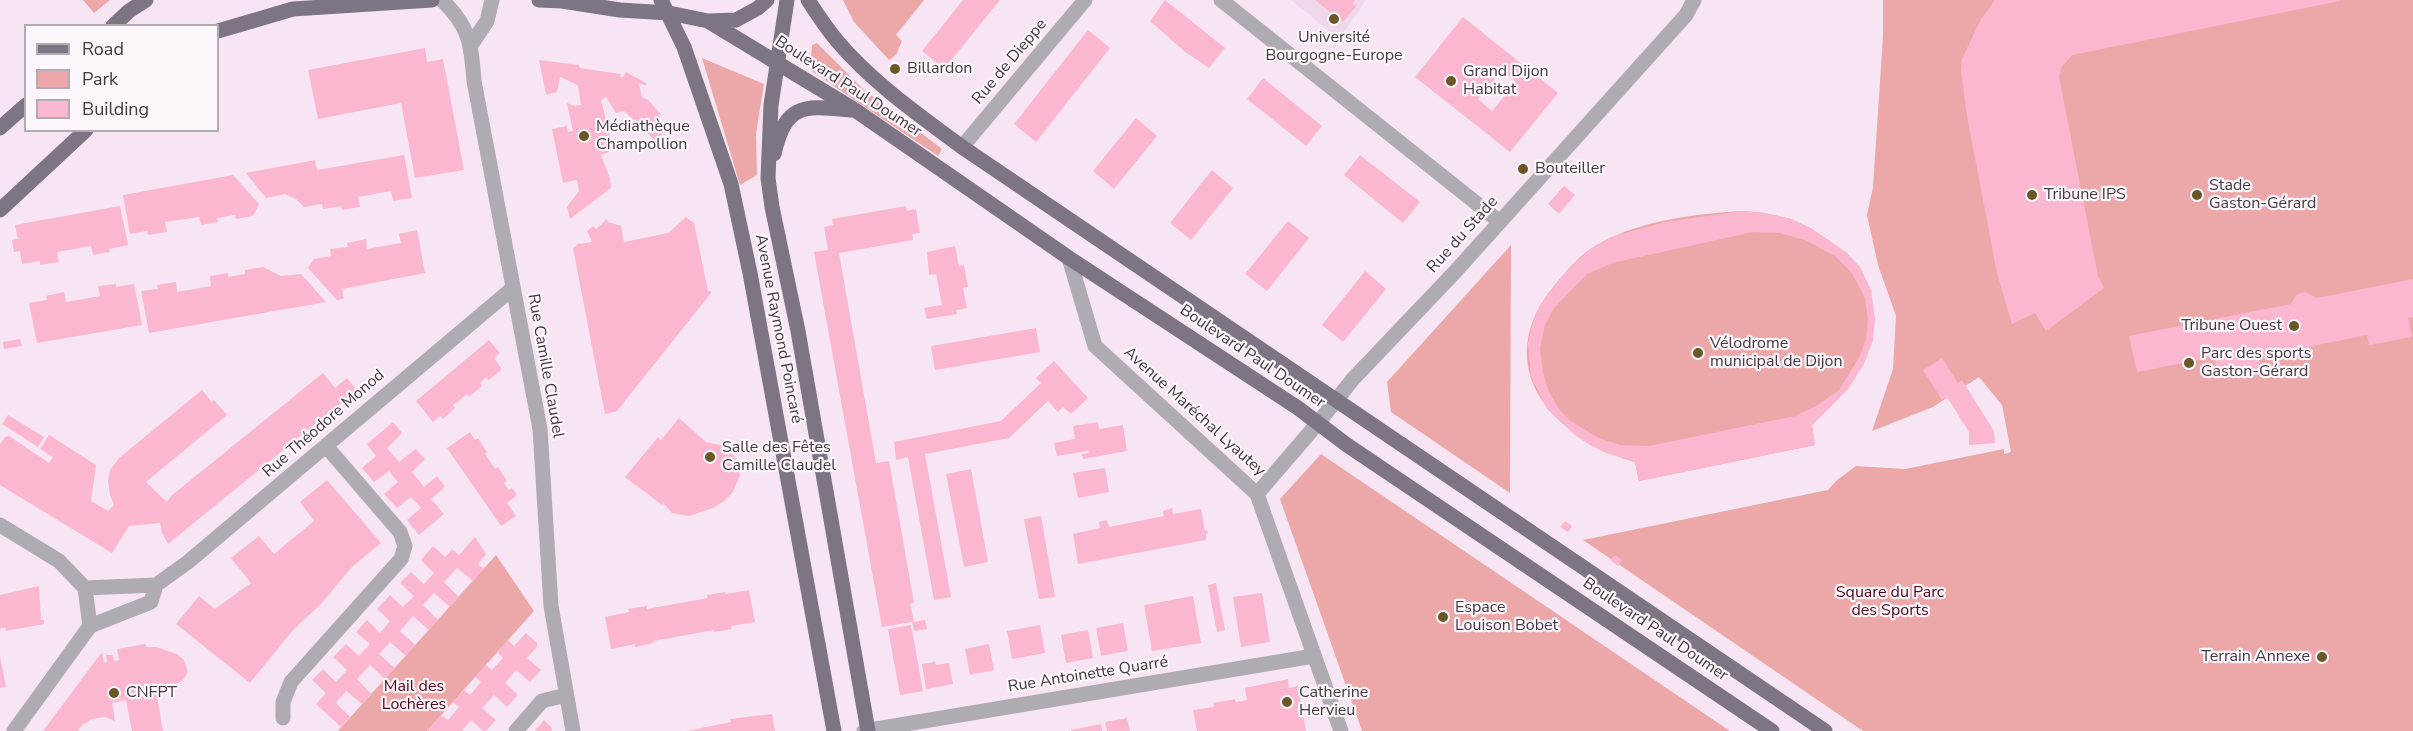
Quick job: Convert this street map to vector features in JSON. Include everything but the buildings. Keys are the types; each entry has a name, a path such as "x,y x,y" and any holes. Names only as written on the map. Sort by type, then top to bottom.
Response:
{"main road":[{"path":"115,24 129,10 146,0"},
{"path":"219,31 293,9 432,0"},
{"path":"539,0 562,1 620,10 669,13 708,21 735,20 767,0"},
{"name":"Avenue Raymond Poincaré","path":"661,0 669,13 709,117 731,184 750,273 834,731"},
{"name":"Avenue Raymond Poincaré","path":"787,0 771,105 768,178 798,331 867,731"},
{"name":"Boulevard Paul Doumer","path":"808,0 838,42 857,61 898,98 962,147 1825,731"},
{"name":"Boulevard Paul Doumer","path":"708,21 855,110 1069,258 1298,408 1772,731"},
{"path":"0,128 24,107"},
{"name":"Avenue Raymond Poincaré","path":"768,178 782,130 795,112 803,108 855,110"},
{"path":"0,210 84,132"}],"street":[{"name":"Rue Camille Claudel","path":"442,0 458,16 471,45 474,81 540,429 552,606 573,731"},
{"path":"471,45 487,21 492,0"},
{"name":"Rue de Dieppe","path":"962,147 1085,0"},
{"path":"1221,0 1500,222"},
{"name":"Rue du Stade","path":"1257,494 1318,423 1335,399 1500,222 1686,15 1694,0"},
{"name":"Avenue Maréchal Lyautey","path":"1069,258 1095,346 1257,494 1341,731"},
{"name":"Rue Théodore Monod","path":"90,626 151,602 156,585 188,562 513,288"},
{"path":"282,718 283,702 291,682 400,559 405,546 400,532 326,446"},
{"path":"0,525 59,561 85,588 90,626 14,731"},
{"path":"85,588 156,585"},
{"name":"Rue Antoinette Quarré","path":"867,731 1314,656"},
{"path":"516,731 543,701 566,695"}],"shaded area":[{"name":"Université Bourgogne-Europe","path":"1291,0 1366,0 1339,39"}],"green space":[{"path":"83,0 110,0 94,13"},
{"path":"843,0 924,0 896,35 902,41 896,55 889,60 854,22"},
{"name":"Parc des sports Gaston-Gérard","path":"1883,0 2413,0 2413,731 1863,731 1583,540 1828,490 1856,466 1905,469 2004,449 2004,454 2011,452 2002,405 1979,377 1933,407 1872,431 1893,369 1896,316 1878,265 1867,215 1873,187 1883,36"},
{"path":"817,43 861,87 942,149 938,156 810,70 812,45"},
{"path":"702,58 764,84 756,134 757,175 740,185"},
{"name":"Vélodrome municipal de Dijon","path":"1743,211 1791,219 1812,229 1847,253 1875,319 1848,389 1812,425 1815,445 1639,481 1635,462 1605,451 1578,436 1556,417 1539,395 1529,371 1527,344 1535,316 1554,286 1571,266 1589,250 1606,240 1624,232 1663,221 1704,214"},
{"path":"1511,245 1510,493 1391,412 1387,382"},
{"name":"Espace Louison Bobet","path":"1321,454 1730,731 1362,731 1280,499"},
{"name":"Mail des Lochères","path":"496,555 534,611 427,731 338,731"}],"place":[{"name":"Université Bourgogne-Europe","path":"1334,19"},
{"name":"Billardon","path":"895,69"},
{"name":"Grand Dijon Habitat","path":"1451,81"},
{"name":"Médiathèque Champollion","path":"584,136"},
{"name":"Bouteiller","path":"1523,169"},
{"name":"Tribune IPS","path":"2032,195"},
{"name":"Stade Gaston-Gérard","path":"2197,195"},
{"name":"Tribune Ouest","path":"2294,326"},
{"name":"Vélodrome municipal de Dijon","path":"1698,353"},
{"name":"Parc des sports Gaston-Gérard","path":"2189,363"},
{"name":"Salle des Fêtes Camille Claudel","path":"710,457"},
{"name":"Espace Louison Bobet","path":"1443,617"},
{"name":"Terrain Annexe","path":"2322,657"},
{"name":"CNFPT","path":"114,693"},
{"name":"Catherine Hervieu","path":"1287,702"}],"park label":[{"name":"Square du Parc des Sports","path":"1890,602"}]}
